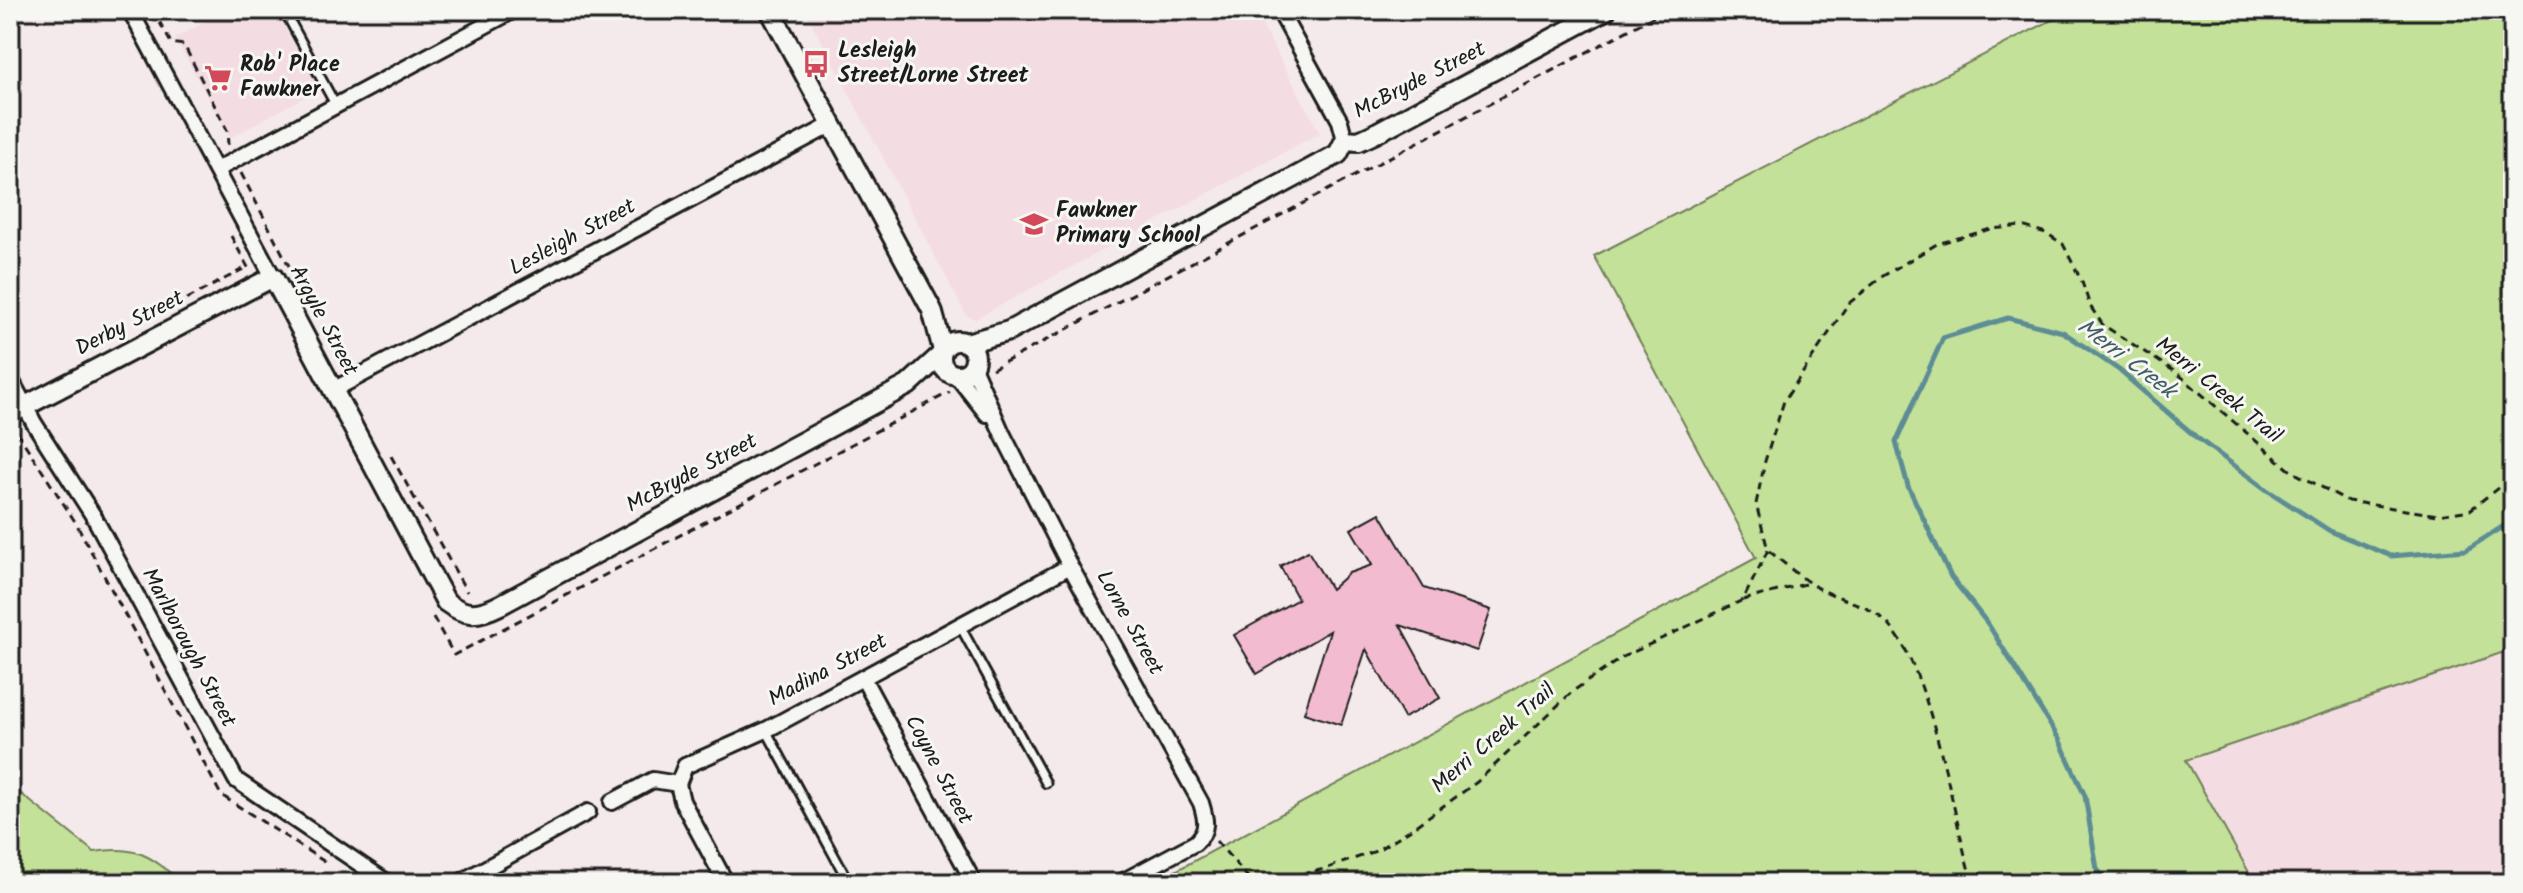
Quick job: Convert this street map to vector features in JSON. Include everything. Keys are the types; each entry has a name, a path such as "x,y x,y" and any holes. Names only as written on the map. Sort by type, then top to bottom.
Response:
{"street":[{"name":"Argyle Street","path":"130,10 216,170 265,281 333,390 446,602 469,615 484,613 500,605"},
{"path":"216,170 514,10"},
{"name":"Lorne Street","path":"770,10 1201,803 1206,828 1203,837"},
{"path":"1279,10 1340,121 1345,140"},
{"name":"McBryde Street","path":"500,605 908,385 965,365 1009,331 1338,154 1345,140 1359,141 1374,134 1606,10"},
{"name":"Lesleigh Street","path":"333,390 833,124"},
{"name":"Derby Street","path":"17,410 265,281"},
{"name":"Lorne Street","path":"932,310 943,366 965,365"},
{"name":"McBryde Street","path":"908,385 942,353"},
{"name":"Marlborough Street","path":"10,378 17,410 94,517 236,780 388,883"},
{"name":"Madina Street","path":"678,784 685,766 766,730 1070,566"},
{"name":"Coyne Street","path":"863,678 974,883"},
{"path":"612,802 653,780 678,784 682,801 726,883"},
{"path":"459,883 588,812"},
{"path":"1120,883 1203,837"}],"lane":[{"path":"284,10 336,106"},
{"path":"960,626 1046,783"},
{"path":"766,730 848,881"}],"path":[{"path":"153,10 171,43 184,45 227,130 228,149 292,272"},
{"path":"432,614 454,655 965,365 1666,10"},
{"path":"225,225 265,281"},
{"name":"Merri Creek Trail","path":"1768,550 1756,504 1765,461 1784,401 1848,304 1883,276 1937,244 1991,229 2022,226 2046,233 2063,244 2090,306 2103,325 2177,373 2291,471 2348,501 2438,515 2470,510 2513,476"},
{"path":"390,454 467,592"},
{"path":"1743,600 1768,550 1810,583 1883,618 1909,653 1975,883"},
{"name":"Merri Creek Trail","path":"1260,883 1325,869 1376,851 1477,782 1573,691 1623,657 1743,600 1810,583"},
{"path":"1203,837 1215,840 1253,883"}],"shaded area":[{"path":"227,10 276,10 319,89 230,138 175,38"},
{"name":"Fawkner Primary School","path":"805,10 1254,10 1320,133 975,319 966,315"},
{"path":"2513,649 2513,883 2255,883 2186,760"}],"green space":[{"path":"2071,10 2513,10 2513,649 2186,760 2255,883 1153,883 1756,558 1594,256"},
{"path":"10,785 94,852 122,850 143,855 182,883 10,883"}],"building":[{"path":"1380,513 1424,588 1491,610 1477,651 1400,625 1440,698 1404,718 1366,649 1341,725 1304,713 1330,631 1257,674 1234,635 1298,599 1280,566 1308,551 1331,589 1349,573 1372,565 1351,529"}],"waterway":[{"name":"Merri Creek","path":"2108,883 2097,869 2085,796 2059,739 1988,624 1951,577 1908,486 1896,442 1943,338 2008,318 2063,332 2119,370 2196,437 2267,490 2330,531 2391,556 2466,550 2513,520"}],"place":[{"name":"Lesleigh Street/Lorne Street","path":"816,64"},
{"name":"Rob' Place Fawkner","path":"218,78"},
{"name":"Fawkner Primary School","path":"1034,224"}]}
